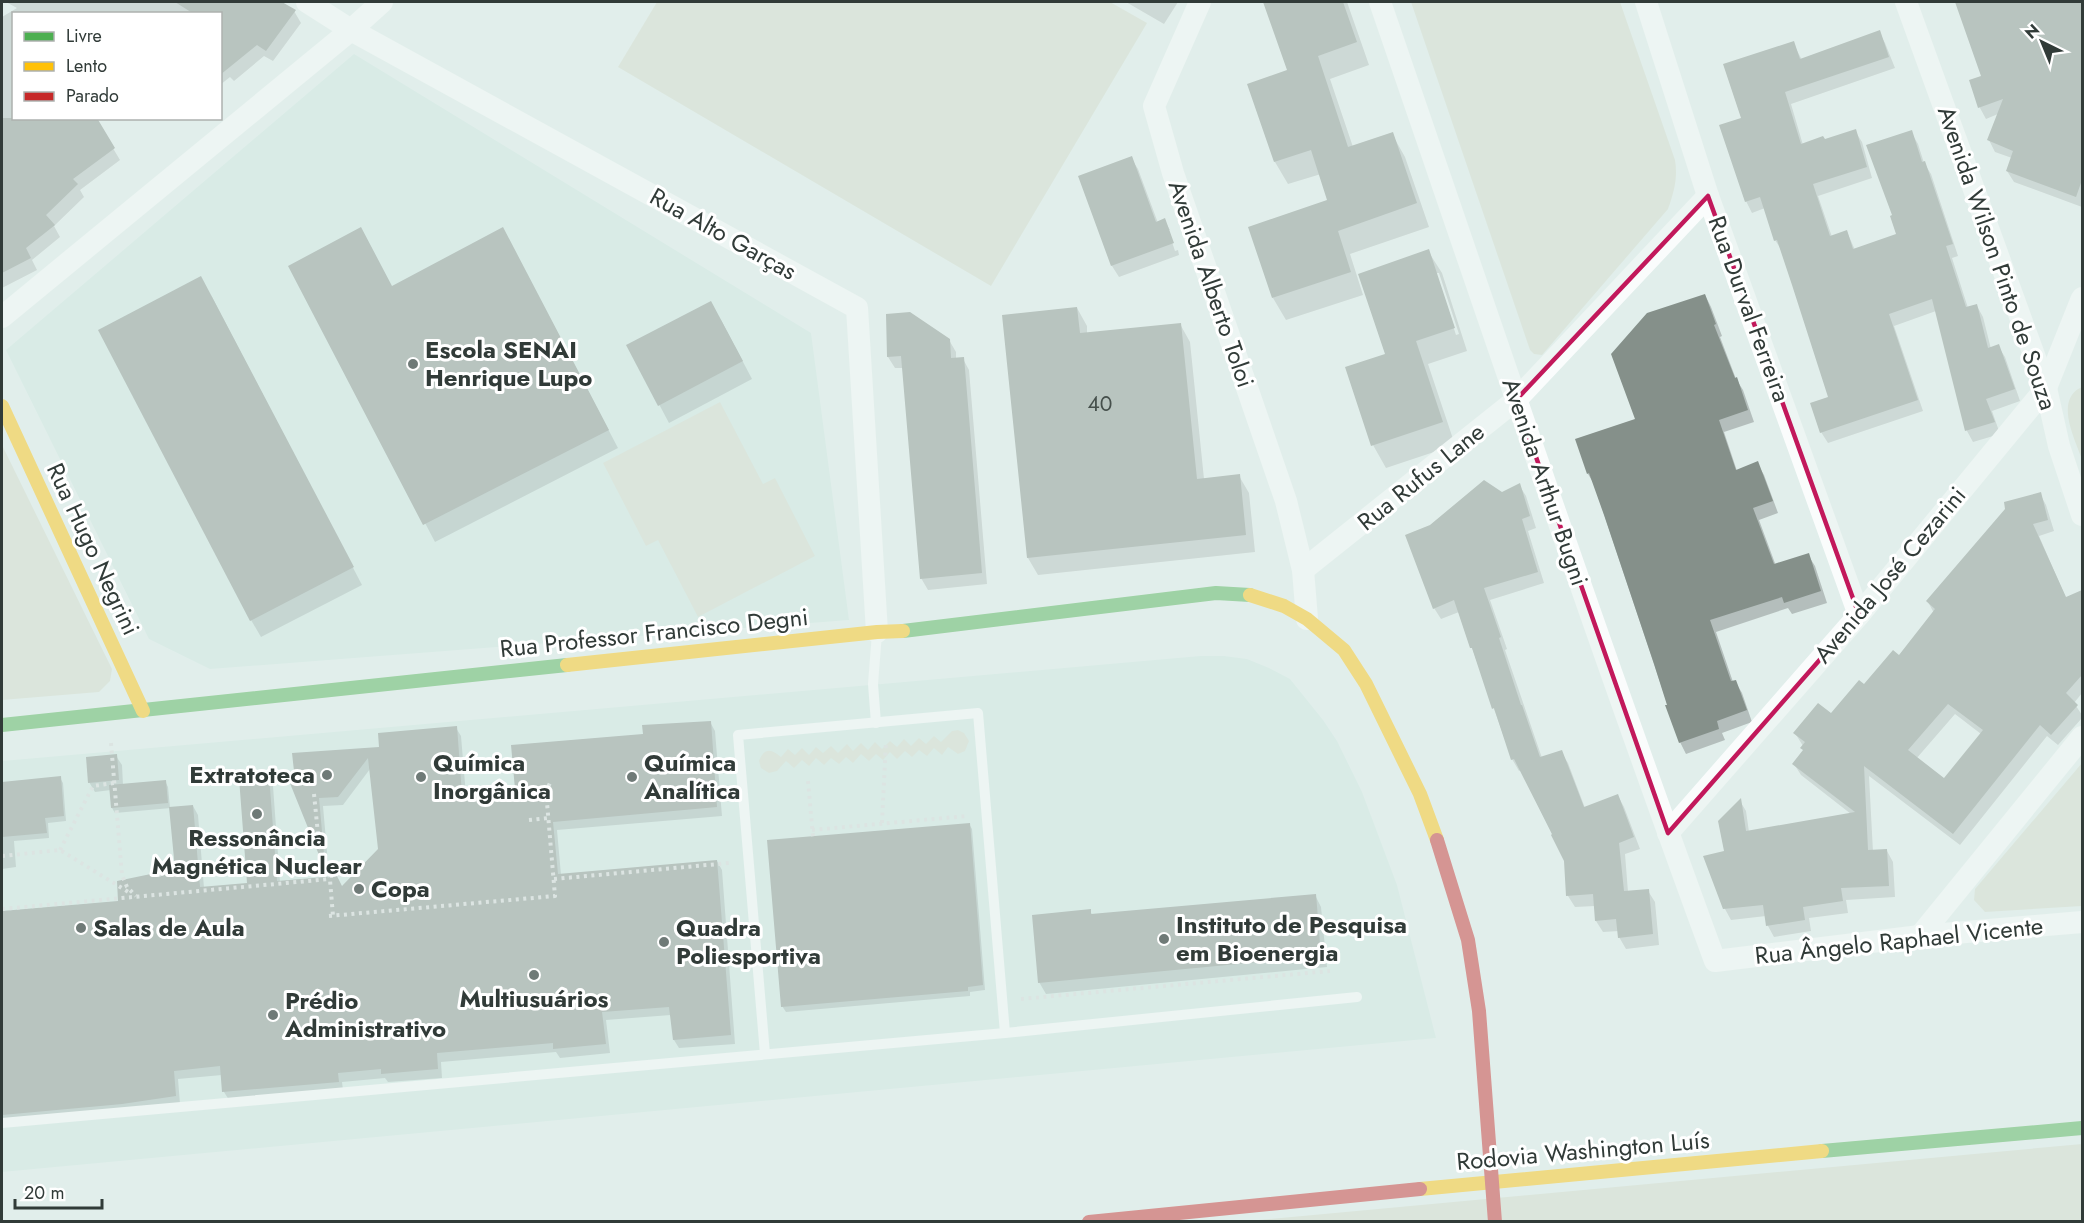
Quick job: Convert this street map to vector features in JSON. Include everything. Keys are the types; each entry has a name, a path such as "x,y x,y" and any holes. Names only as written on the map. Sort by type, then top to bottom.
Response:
{"main road":[{"name":"Rua Hugo Negrini","path":"2,406 143,711"},
{"name":"Rua Professor Francisco Degni","path":"2,725 877,632 886,633 1216,593 1251,595 1284,606 1307,619"},
{"path":"1307,619 1344,650 1366,684 1420,794 1447,868 1468,940 1479,1011 1495,1221"},
{"name":"Rodovia Washington Luís","path":"1089,1221 2082,1128"}],"street":[{"name":"Rua Alto Garças","path":"307,2 351,30 857,308 877,632"},
{"path":"2,317 382,2"},
{"name":"Avenida Alberto Toloi","path":"1200,2 1154,106 1173,173 1286,501 1303,570 1307,619"},
{"name":"Avenida Arthur Bugni","path":"1380,2 1516,400 1715,961"},
{"name":"Rua Durval Ferreira","path":"1646,2 1708,196 1858,615"},
{"name":"Avenida Wilson Pinto de Souza","path":"1906,2 2046,387 2059,446 2082,515"},
{"name":"Rua Rufus Lane","path":"1303,570 1516,400 1708,196"},
{"name":"Avenida José Cezarini","path":"1668,833 1858,615 2046,387 2078,330 2082,298"},
{"path":"1920,936 2082,737"},
{"name":"Rua Ângelo Raphael Vicente","path":"1715,961 1920,936 2082,922"}],"lane":[{"path":"876,723 873,684 877,632"},
{"path":"765,1054 738,735 978,713 1005,1033"},
{"path":"2,1124 1005,1033 1357,997"}],"path":[{"path":"108,715 122,874 127,887 136,897"},
{"path":"808,781 813,837"},
{"path":"60,850 93,786 114,783"},
{"path":"314,794 319,844 330,878 331,916 555,896 546,791 550,783"},
{"path":"812,830 987,814"},
{"path":"529,820 548,818"},
{"path":"2,856 60,850 136,897"},
{"path":"153,860 161,878"},
{"path":"554,879 749,861"},
{"path":"2,909 354,874"},
{"path":"1002,1001 1330,971"}],"highlighted area":[{"path":"1708,196 1859,615 1668,833 1516,400"}],"shaded area":[{"path":"657,2 1110,2 1147,23 991,286 618,67"},
{"path":"1411,2 1620,2 1675,160 1674,191 1668,209 1542,355 1534,354 1530,350"},
{"name":"Escola SENAI Henrique Lupo","path":"354,54 811,333 849,620 210,669 149,639 6,350"},
{"path":"2082,387 2082,459 2072,431 2068,410 2069,400"},
{"path":"720,402 763,484 775,478 815,556 698,617 658,540 646,546 603,463"},
{"path":"2,445 112,669 110,681 99,692 2,700"},
{"path":"1200,656 1247,659 1290,679 1337,741 1362,792 1397,885 1436,1038 2,1172 2,761"},
{"path":"958,730 964,733 969,741 965,751 958,754 948,747 942,755 934,748 927,756 919,750 912,757 905,751 897,759 890,752 883,760 876,754 869,761 861,754 853,763 846,757 839,764 831,758 824,765 816,758 809,766 802,760 794,768 786,761 777,771 769,773 761,768 759,761 766,751 774,752 781,757 788,749 795,755 802,748 809,755 816,747 823,753 831,746 838,753 847,744 853,751 861,743 868,750 875,742 882,749 890,741 897,747 904,739 911,746 919,738 926,744 934,736 941,742 952,731"},
{"path":"2082,763 2082,906 1985,912 1974,900 1975,889"},
{"path":"2082,1144 2082,1221 1247,1221"}],"building":[{"path":"175,2 282,2 296,10 266,51 257,45 222,73 222,12 191,12"},
{"path":"1263,2 1343,2 1357,42 1318,56 1348,147 1393,132 1417,203 1338,231 1351,272 1272,298 1248,227 1327,200 1311,150 1274,162 1247,84 1287,70"},
{"path":"1955,2 2082,2 2082,180 2076,197 2006,171 2013,151 1987,140 2003,99 1978,108 1969,80 1981,76"},
{"path":"1880,30 1889,57 1785,92 1801,144 1823,136 1825,139 1856,129 1867,167 1813,184 1830,236 1847,230 1853,249 1896,234 1890,216 1892,215 1866,145 1912,130 1953,244 1946,246 1966,307 1977,304 1988,348 1999,344 2015,389 1986,399 1995,422 1965,431 1932,299 1889,314 1918,400 1820,433 1810,403 1828,397 1792,285 1777,240 1774,241 1760,197 1745,202 1719,125 1741,118 1723,64 1794,41 1800,59"},
{"path":"2,118 98,120 115,148 73,179 78,184 46,215 55,225 26,248 31,258 2,273"},
{"path":"1132,156 1156,222 1165,218 1174,243 1111,266 1078,176"},
{"path":"361,227 392,286 503,227 609,430 423,525 288,266"},
{"path":"1429,249 1455,328 1416,341 1443,422 1371,446 1345,367 1385,354 1358,274"},
{"path":"201,276 354,567 250,621 98,330"},
{"path":"1705,294 1716,324 1714,325 1735,378 1737,377 1748,410 1719,420 1736,470 1758,461 1773,501 1753,508 1774,564 1809,553 1821,591 1784,603 1782,597 1710,620 1731,681 1736,680 1747,710 1717,721 1719,729 1679,743 1604,515 1575,439 1635,419 1611,354 1647,313"},
{"path":"711,301 743,361 658,406 626,345"},
{"path":"1077,307 1080,333 1181,323 1197,479 1240,474 1246,535 1027,558 1002,315"},
{"path":"910,312 950,339 951,358 964,357 982,573 920,579 901,356 887,357 886,314"},
{"path":"1484,480 1502,492 1520,483 1530,516 1522,519 1538,572 1484,588 1540,757 1562,750 1584,807 1618,794 1634,837 1619,843 1624,891 1649,889 1653,934 1618,938 1616,919 1595,921 1593,894 1566,896 1564,861 1514,759 1511,760 1454,600 1433,609 1405,535 1430,525"},
{"path":"2041,492 2048,520 2033,524 2066,597 2082,590 2082,675 2066,693 2078,705 2051,735 2040,725 1953,834 1864,766 1868,850 1887,849 1889,886 1841,888 1843,901 1803,907 1805,920 1766,926 1763,905 1723,909 1703,856 1724,851 1718,821 1741,798 1746,831 1855,812 1792,764 1803,750 1800,748 1805,742 1793,733 1818,703 1831,713 1859,680 1864,684 1893,650 1899,655 1935,609 1926,601 2005,509 2004,502","holes":["1948,704 1983,730 1944,778 1908,750"]},
{"path":"711,721 717,807 553,822 558,874 717,860 731,1035 673,1040 669,1007 602,1012 606,1044 553,1049 553,1043 437,1053 438,1069 381,1074 381,1069 338,1073 339,1082 222,1092 220,1066 174,1071 176,1096 122,1104 2,1115 2,911 118,901 117,881 175,869 169,807 193,805 200,887 247,883 239,778 269,775 277,881 337,876 342,886 378,849 368,758 338,797 319,798 324,854 319,855 285,771 294,771 292,753 379,747 378,733 457,726 462,794 515,789 511,745 643,734 642,725"},
{"path":"117,754 119,780 88,783 86,757"},
{"path":"61,776 64,816 45,818 47,833 2,837 2,782"},
{"path":"166,780 168,803 111,808 109,785"},
{"path":"970,823 983,985 968,987 968,991 781,1007 767,840"},
{"path":"1316,894 1321,956 1038,983 1032,915 1091,909 1091,914"}],"traffic: fast":[{"path":"903,631 1216,593 1250,595"},
{"path":"2,725 567,665"},
{"path":"1822,1151 2082,1128"}],"traffic: slow":[{"path":"2,406 143,711"},
{"path":"1250,595 1284,606 1307,619 1344,650 1366,684 1420,794 1437,840"},
{"path":"567,665 903,631"},
{"path":"1420,1189 1822,1151"}],"traffic: jam":[{"path":"1437,840 1468,940 1479,1011 1495,1222"},
{"path":"1089,1222 1420,1189"}],"place":[{"name":"Escola SENAI Henrique Lupo","path":"413,364"},
{"name":"Extratoteca","path":"327,775"},
{"name":"Química Inorgânica","path":"421,777"},
{"name":"Química Analítica","path":"632,777"},
{"name":"Ressonância Magnética Nuclear","path":"257,814"},
{"name":"Copa","path":"359,889"},
{"name":"Salas de Aula","path":"81,928"},
{"name":"Instituto de Pesquisa em Bioenergia","path":"1164,939"},
{"name":"Quadra Poliesportiva","path":"664,942"},
{"name":"Multiusuários","path":"534,975"},
{"name":"Prédio Administrativo","path":"273,1015"}]}
